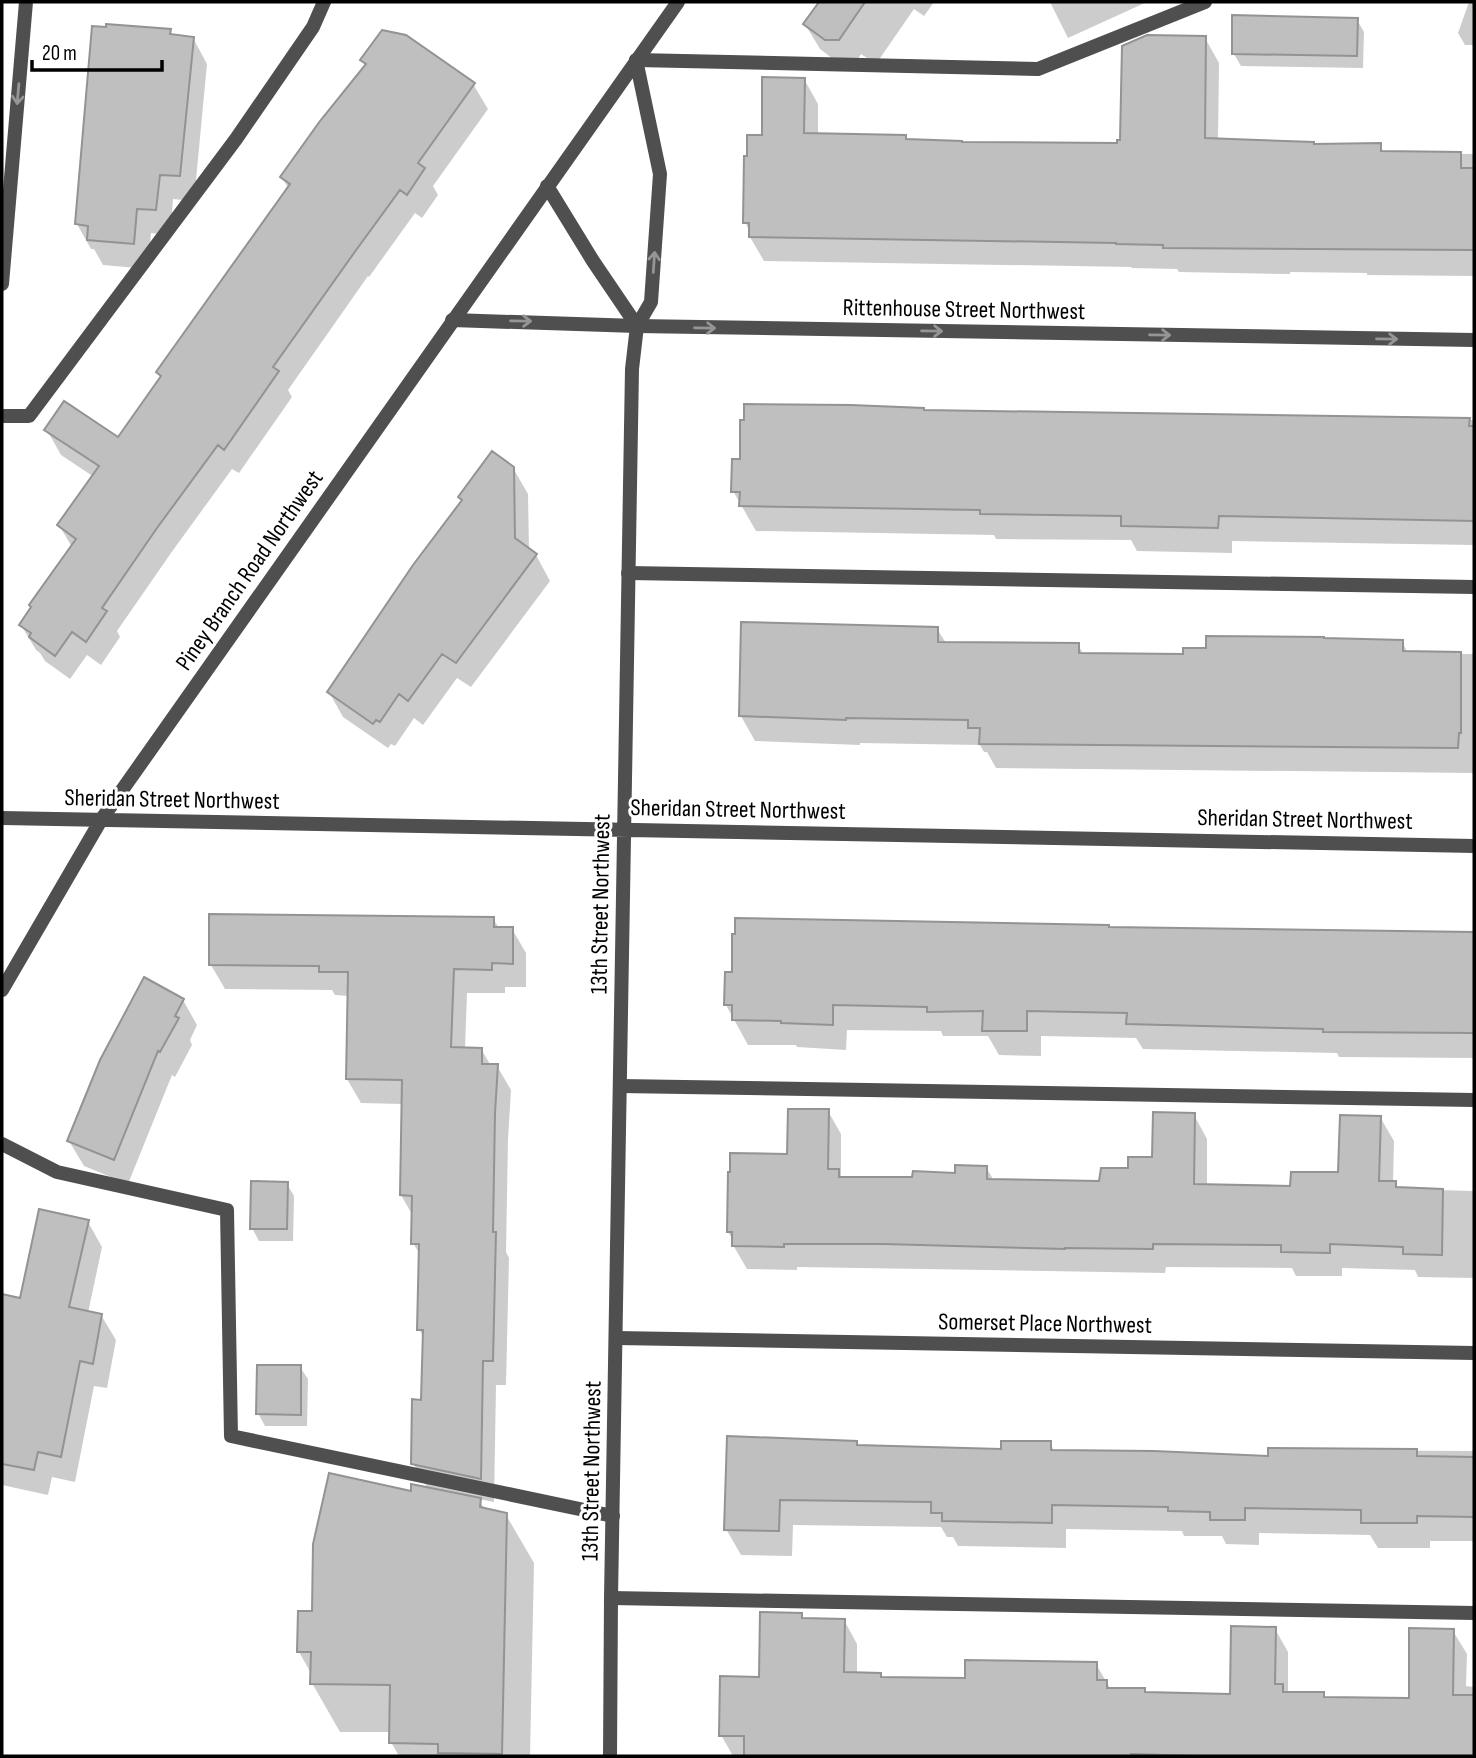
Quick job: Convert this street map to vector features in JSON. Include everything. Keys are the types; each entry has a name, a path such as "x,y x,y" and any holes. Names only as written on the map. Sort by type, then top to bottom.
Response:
{"street":[{"path":"2,284 26,2"},
{"path":"2,416 29,416 236,139 313,27 324,2"},
{"path":"637,326 547,186 678,2"},
{"path":"636,60 1038,69 1205,2"},
{"name":"13th Street Northwest","path":"610,1756 632,369 637,326 651,302 660,174 636,60"},
{"name":"Piney Branch Road Northwest","path":"2,990 101,820 547,186"},
{"name":"Rittenhouse Street Northwest","path":"453,320 637,326 1474,340"},
{"path":"628,573 1474,587"},
{"name":"Sheridan Street Northwest","path":"2,818 1474,846"},
{"path":"620,1086 1474,1100"},
{"path":"2,1144 57,1171 227,1210 231,1436 612,1516"},
{"name":"Somerset Place Northwest","path":"616,1338 1474,1353"},
{"path":"611,1598 1474,1612"}],"building":[{"path":"819,2 865,2 839,40 825,40 803,24"},
{"path":"1232,15 1358,18 1357,56 1232,54"},
{"path":"106,24 171,29 170,34 194,37 180,176 160,175 156,210 137,209 134,244 87,240 88,226 75,224 92,26 106,27"},
{"path":"382,30 406,35 475,83 418,163 425,168 407,195 400,190 354,253 273,367 279,371 224,450 218,445 157,528 102,608 107,611 86,642 72,632 55,656 29,637 31,633 19,625 31,607 29,605 76,539 57,525 99,466 44,430 64,401 118,437 161,376 156,372 290,184 280,177 366,64 360,60"},
{"path":"1147,35 1206,36 1205,138 1314,144 1381,143 1381,151 1461,152 1461,168 1474,168 1474,250 1163,248 1163,245 1116,243 749,237 749,223 743,223 744,156 747,156 747,135 762,135 762,77 805,78 804,133 906,135 906,139 962,142 1117,143 1117,140 1120,140 1122,46"},
{"path":"744,404 851,405 924,410 1470,418 1469,426 1474,426 1474,521 1219,516 1218,528 1121,526 1121,516 980,514 980,510 739,506 740,492 731,492 732,459 740,459 740,420 744,420"},
{"path":"492,451 514,467 515,538 537,554 456,663 442,654 408,701 399,694 380,722 376,720 373,724 327,692 413,565 462,500 458,497"},
{"path":"741,622 938,627 938,642 1079,643 1079,653 1183,654 1183,648 1206,648 1206,636 1403,640 1403,651 1461,652 1461,733 1458,748 979,744 980,728 968,728 968,720 846,720 739,716"},
{"path":"209,914 494,917 494,927 513,927 513,964 492,963 492,970 454,969 451,1047 482,1048 482,1064 498,1064 495,1113 493,1361 483,1361 481,1479 411,1464 412,1399 421,1400 423,1330 417,1330 419,1244 411,1244 412,1196 400,1195 402,1080 346,1079 348,972 319,972 319,966 209,965"},
{"path":"735,918 1474,932 1474,1033 1323,1032 1323,1029 1126,1024 1127,1013 1027,1011 1027,1031 982,1031 983,1011 927,1012 927,1007 833,1005 833,1025 732,1020 732,1005 724,1005 725,972 732,972 732,934 735,934"},
{"path":"144,977 184,999 175,1016 179,1018 160,1052 158,1051 114,1160 67,1141 100,1060"},
{"path":"788,1109 829,1109 828,1169 839,1169 839,1177 912,1177 913,1171 955,1173 955,1165 987,1166 987,1179 1099,1181 1101,1168 1128,1168 1128,1157 1152,1157 1153,1112 1195,1113 1194,1184 1290,1186 1291,1172 1338,1172 1340,1115 1381,1116 1379,1181 1396,1181 1396,1187 1443,1189 1442,1255 1403,1254 1403,1247 1330,1244 1330,1253 1281,1252 1281,1245 1153,1244 1153,1249 884,1244 732,1246 732,1232 727,1232 730,1153 787,1154"},
{"path":"251,1181 288,1182 287,1229 250,1229"},
{"path":"39,1209 89,1220 69,1307 102,1314 93,1364 80,1361 61,1457 38,1452 34,1470 2,1464 2,1294 20,1298"},
{"path":"257,1365 301,1365 301,1415 256,1414"},
{"path":"727,1436 857,1441 857,1445 1001,1449 1001,1441 1051,1441 1051,1450 1268,1456 1268,1448 1417,1449 1417,1456 1474,1457 1474,1517 1417,1516 1417,1523 1361,1523 1361,1510 1245,1508 1245,1520 1210,1520 1210,1512 1168,1511 1168,1507 1052,1505 1052,1523 942,1521 942,1513 931,1513 931,1502 780,1500 779,1531 724,1530"},
{"path":"329,1473 411,1491 411,1484 481,1498 480,1507 507,1513 502,1754 438,1753 438,1744 389,1743 390,1685 310,1684 311,1652 297,1652 298,1611 312,1611 313,1544"},
{"path":"760,1612 802,1613 802,1618 845,1619 844,1672 881,1673 881,1677 965,1678 965,1660 1097,1662 1097,1680 1107,1680 1107,1688 1145,1688 1145,1692 1230,1694 1231,1626 1276,1627 1275,1684 1283,1684 1283,1692 1324,1692 1324,1697 1409,1698 1409,1628 1454,1629 1453,1695 1474,1695 1474,1756 744,1756 744,1736 719,1736 720,1676 759,1677"}]}
